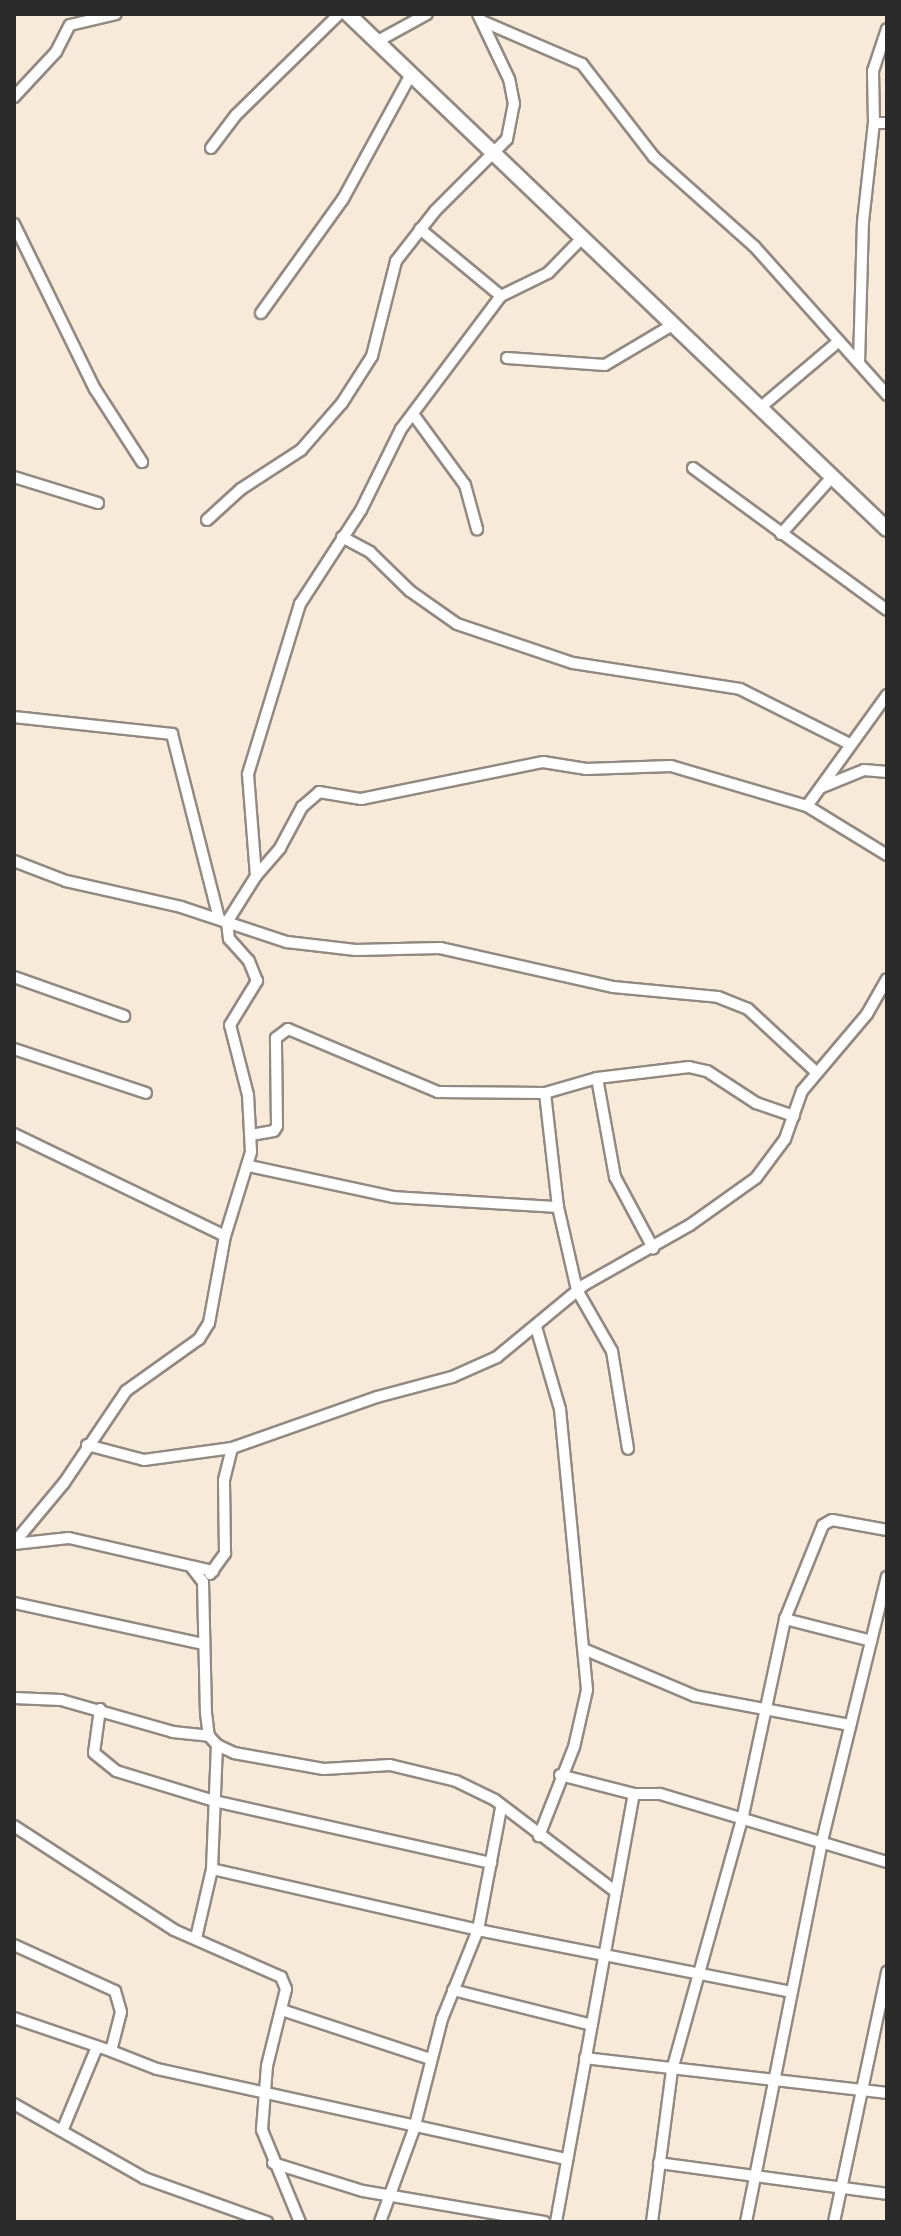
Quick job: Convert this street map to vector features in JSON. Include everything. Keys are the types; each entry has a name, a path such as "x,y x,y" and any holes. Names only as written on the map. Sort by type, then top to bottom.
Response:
{"street":[{"path":"14,97 56,52 70,25 116,14"},
{"path":"211,148 242,109 339,14"},
{"path":"348,14 887,529"},
{"path":"376,42 427,14"},
{"path":"207,520 241,489 301,450 342,403 372,356 396,261 420,229 507,139 514,104 509,79 480,18"},
{"path":"480,18 582,64 654,157 754,246 887,395"},
{"path":"859,363 863,222 874,123 873,71 887,29"},
{"path":"261,313 343,199 410,76"},
{"path":"874,123 887,123"},
{"path":"14,224 95,389 142,462"},
{"path":"420,229 501,296"},
{"path":"256,876 247,792 254,744 300,604 413,414 501,296 548,273 583,237"},
{"path":"507,358 605,365 674,324"},
{"path":"761,407 839,341"},
{"path":"413,414 465,485 477,529"},
{"path":"693,468 887,610"},
{"path":"14,477 98,503"},
{"path":"781,534 832,477"},
{"path":"342,537 370,552 410,591 457,624 573,663 740,689 848,743"},
{"path":"807,806 848,743 887,695"},
{"path":"14,717 172,734 229,939 249,961 257,981 230,1025 248,1095 251,1135 249,1166 225,1236 214,1304 199,1339 136,1381 87,1445 64,1483 14,1544"},
{"path":"223,920 280,848 302,807 319,792 361,799 529,763 586,769 671,766 807,806 887,855"},
{"path":"822,787 864,770 887,772"},
{"path":"14,861 66,881 223,920 287,942 356,950 440,948 613,987 718,997 748,1009 816,1072"},
{"path":"14,977 124,1016"},
{"path":"87,1445 144,1460 232,1448 377,1397 465,1372 497,1357 577,1290 653,1248 756,1178 770,1163 816,1072 867,1014 887,979"},
{"path":"251,1135 274,1131 277,1126 276,1038 288,1029 438,1092 545,1093 597,1078 689,1067 707,1071 756,1103 794,1116"},
{"path":"14,1049 146,1093"},
{"path":"597,1078 615,1177 653,1248"},
{"path":"545,1093 558,1207 577,1290 612,1351 628,1449"},
{"path":"14,1134 225,1236"},
{"path":"249,1166 393,1197 558,1207"},
{"path":"536,1327 560,1409 586,1650 582,1719 539,1836"},
{"path":"203,1582 225,1553 224,1480 232,1448"},
{"path":"652,2222 672,2070 696,1975 742,1820 762,1709 785,1619 823,1525 832,1520 887,1530"},
{"path":"14,1544 69,1538 213,1571"},
{"path":"192,1568 203,1582 214,1801 212,1869 196,1938"},
{"path":"746,2222 821,1845 871,1641 881,1625 887,1577"},
{"path":"14,1603 204,1644"},
{"path":"785,1619 871,1641"},
{"path":"586,1650 695,1696 850,1725"},
{"path":"14,1698 49,1698 100,1709 213,1741 234,1753 324,1769 390,1765 416,1770 482,1792 616,1892"},
{"path":"100,1709 94,1753 102,1764 214,1801 491,1863"},
{"path":"560,1775 634,1794 660,1794 821,1845 887,1862"},
{"path":"556,2222 634,1794"},
{"path":"380,2222 414,2129 430,2059 453,1990 478,1930 501,1808"},
{"path":"14,1826 174,1930 281,1977 286,1989 269,2054 262,2130 273,2163 300,2222"},
{"path":"212,1869 478,1930 791,1992"},
{"path":"14,1945 115,1991 121,2012 111,2051"},
{"path":"834,2222 858,2091 887,1972"},
{"path":"453,1990 592,2025"},
{"path":"282,2010 430,2059"},
{"path":"14,2018 157,2069 414,2129 567,2159"},
{"path":"62,2131 97,2047"},
{"path":"585,2058 887,2093"},
{"path":"14,2104 144,2178 267,2222"},
{"path":"273,2163 363,2191 392,2192 544,2222"},
{"path":"659,2163 887,2194"}]}
